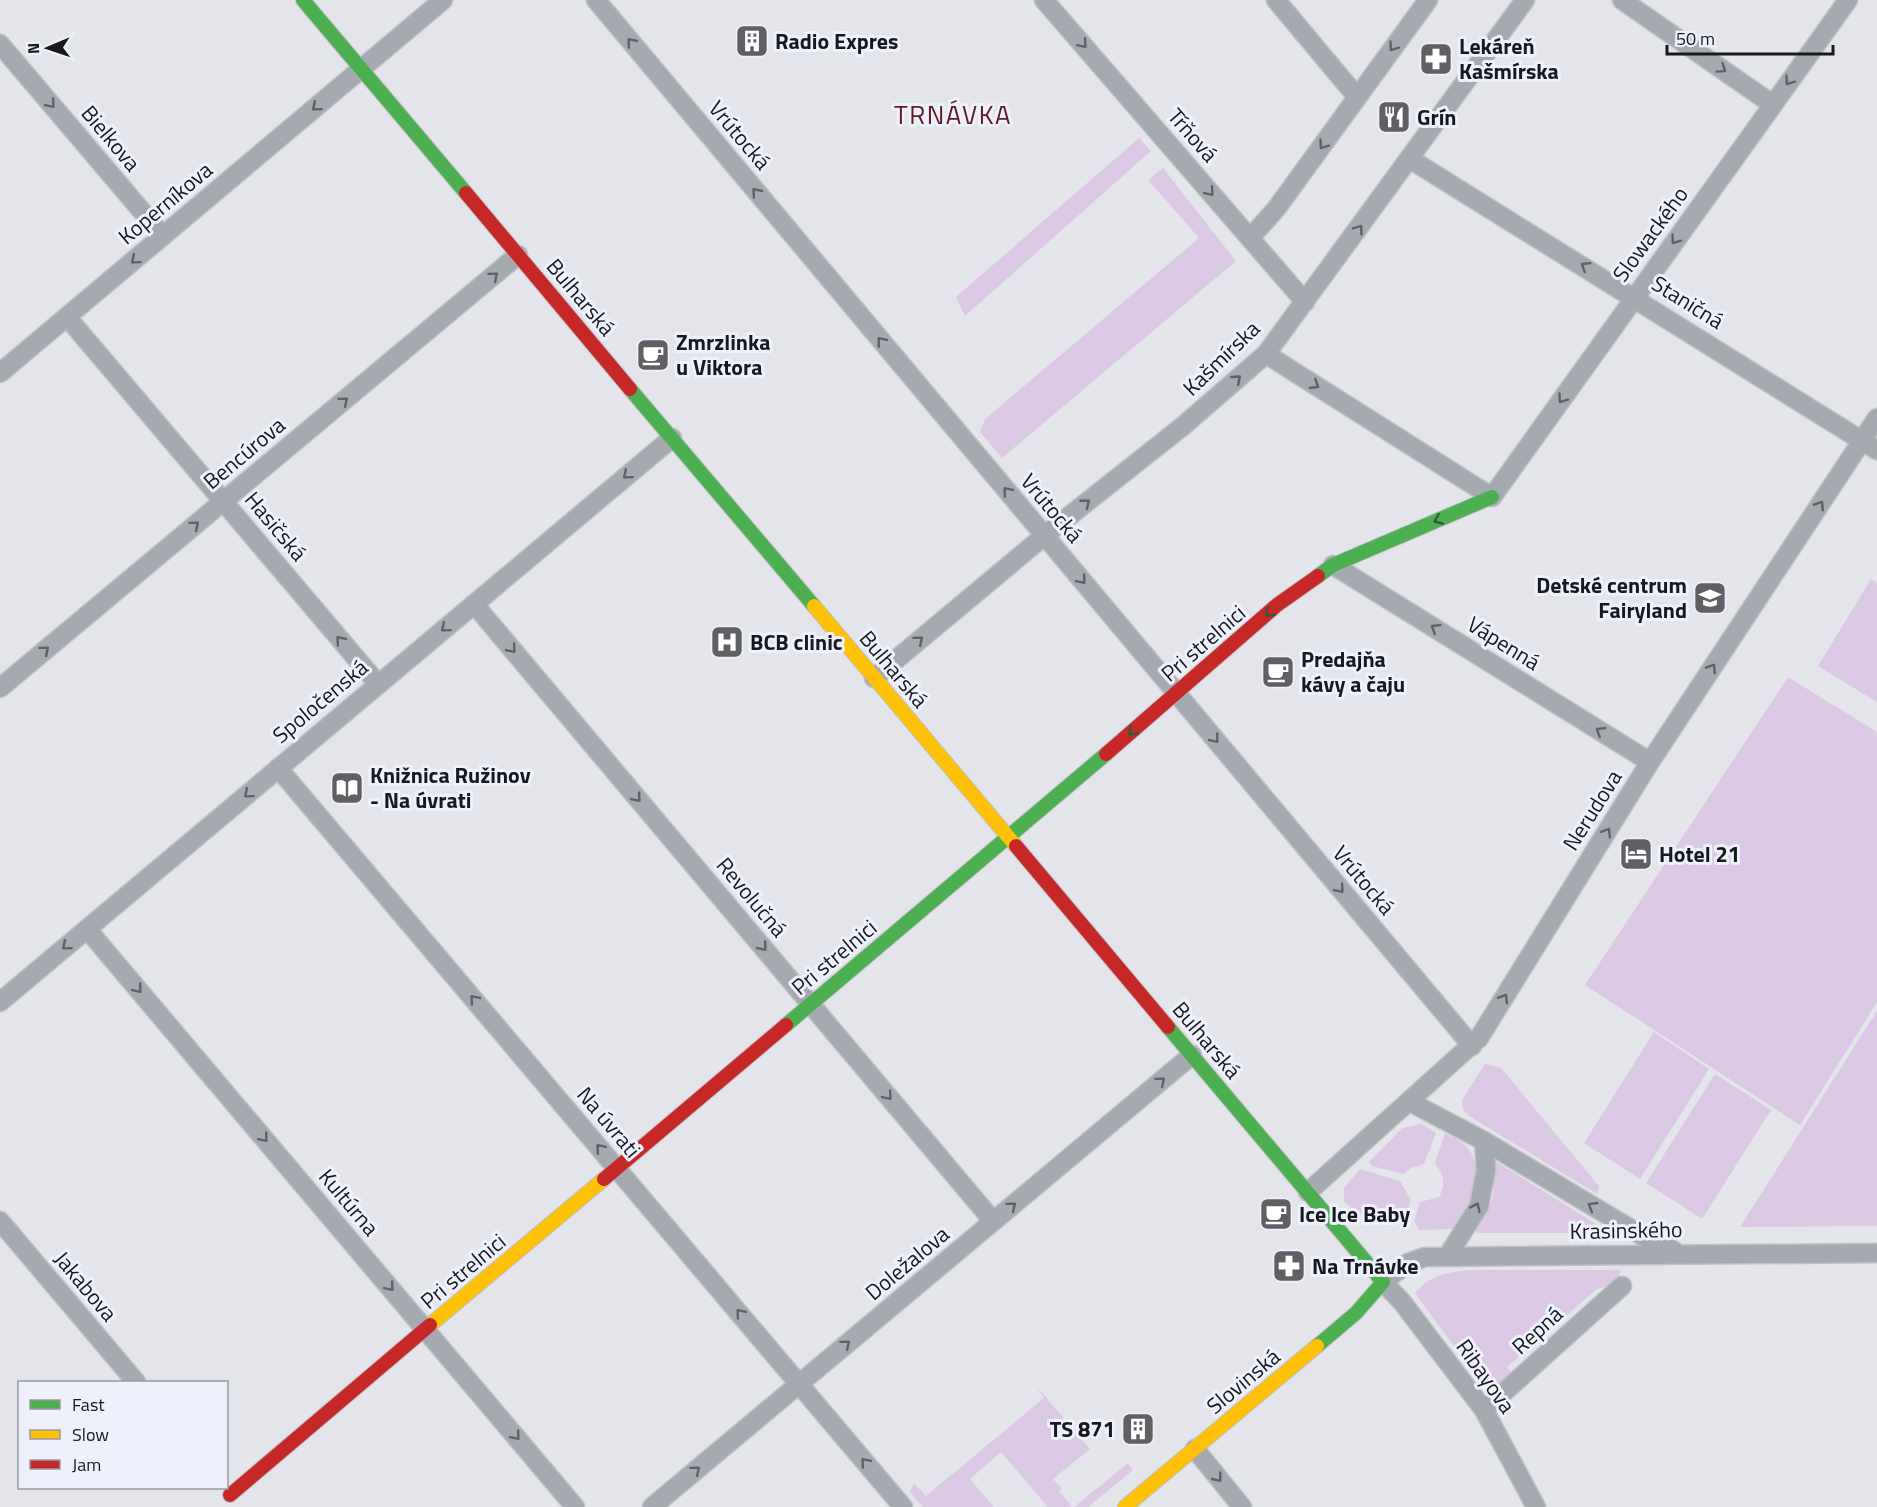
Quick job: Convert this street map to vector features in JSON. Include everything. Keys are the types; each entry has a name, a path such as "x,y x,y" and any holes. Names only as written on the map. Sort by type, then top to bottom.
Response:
{"street":[{"name":"Bulharská","path":"303,0 1383,1282"},
{"name":"Koperníkova","path":"0,373 443,0"},
{"name":"Vrútocká","path":"596,0 1472,1046"},
{"name":"Tŕňová","path":"1044,0 1305,302"},
{"path":"1276,0 1357,97"},
{"path":"1250,238 1276,209 1428,0"},
{"path":"1622,0 1772,104"},
{"name":"Slowackého","path":"1492,497 1848,0"},
{"name":"Kašmírska","path":"874,678 1044,536 1183,426 1266,354 1410,159 1517,3"},
{"name":"Bielkova","path":"0,44 163,236"},
{"name":"Staničná","path":"1410,159 1870,445"},
{"name":"Bencúrova","path":"0,688 518,255"},
{"name":"Hasičská","path":"67,316 378,684"},
{"path":"1266,354 1492,497"},
{"name":"Nerudova","path":"1308,1192 1472,1046 1650,762 1870,445 1877,418"},
{"name":"Spoločenská","path":"0,1002 672,438"},
{"name":"Pri strelnici","path":"231,1497 1177,694 1277,605 1333,565 1492,497"},
{"name":"Vápenná","path":"1333,565 1650,762"},
{"name":"Revolučná","path":"474,604 993,1221"},
{"name":"Na úvrati","path":"278,768 903,1507"},
{"name":"Kultúrna","path":"87,929 575,1507"},
{"name":"Doležalova","path":"651,1507 1192,1055"},
{"path":"1410,1102 1443,1117 1646,1238 1680,1253"},
{"path":"1447,1257 1479,1206 1486,1170 1484,1141"},
{"name":"Jakabova","path":"0,1221 134,1381"},
{"name":"Krasinského","path":"1383,1282 1408,1263 1425,1257 1877,1253"},
{"name":"Ribayova","path":"1383,1282 1402,1302 1484,1410 1536,1507"},
{"name":"Slovinská","path":"1125,1507 1356,1313 1383,1282"},
{"name":"Repná","path":"1484,1410 1622,1286"},
{"path":"1194,1449 1242,1507"}],"shaded area":[{"path":"1139,138 1151,151 965,316 956,297"},
{"path":"1163,168 1236,261 1002,458 980,432 985,419 1199,238 1148,180"},
{"path":"1871,579 1877,583 1877,702 1818,666"},
{"path":"1788,677 1877,732 1877,1002 1800,1125 1585,985"},
{"path":"1877,1011 1877,1226 1740,1227"},
{"path":"1654,1032 1709,1069 1640,1179 1584,1143"},
{"path":"1485,1064 1501,1068 1599,1186 1597,1194 1469,1116 1463,1109 1462,1100"},
{"path":"1715,1074 1771,1110 1702,1219 1646,1183"},
{"path":"1421,1124 1436,1133 1424,1164 1411,1168 1403,1174 1372,1166 1369,1162 1402,1128"},
{"path":"1445,1133 1463,1143 1472,1155 1477,1177 1475,1189 1466,1211 1452,1229 1419,1230 1414,1221 1420,1202 1439,1197 1443,1188 1442,1176 1435,1163"},
{"path":"1492,1159 1598,1225 1599,1230 1595,1233 1478,1233 1474,1230 1493,1197"},
{"path":"1360,1169 1400,1181 1411,1200 1403,1222 1380,1221 1355,1210 1344,1201 1344,1188"},
{"path":"1471,1270 1621,1270 1617,1284 1597,1289 1507,1367 1512,1373 1488,1392 1415,1293 1427,1282 1440,1275"},
{"path":"1036,1386 1090,1449 1053,1479 1062,1488 1059,1491 1072,1507 1048,1507 1001,1452 970,1479 994,1507 923,1507 910,1492 914,1483 926,1496 1044,1398"},
{"path":"1128,1463 1133,1470 1088,1507 1074,1507"}],"traffic: fast":[{"path":"303,0 466,193"},
{"path":"630,389 814,606"},
{"path":"1318,576 1333,565 1492,497"},
{"path":"786,1025 1106,754"},
{"path":"1168,1027 1383,1282 1356,1313 1317,1346"}],"traffic: slow":[{"path":"814,606 1016,846"},
{"path":"430,1325 604,1179"},
{"path":"1125,1507 1317,1346"}],"traffic: jam":[{"path":"466,193 630,389"},
{"path":"1106,754 1277,605 1318,576"},
{"path":"1016,846 1168,1027"},
{"path":"604,1179 786,1025"},
{"path":"230,1495 430,1325"}],"place":[{"name":"Radio Expres","path":"752,41"},
{"name":"Lekáreň Kašmírska","path":"1436,59"},
{"name":"Grín","path":"1394,117"},
{"name":"Zmrzlinka u Viktora","path":"653,355"},
{"name":"Detské centrum Fairyland","path":"1710,598"},
{"name":"BCB clinic","path":"727,642"},
{"name":"Predajňa kávy a čaju","path":"1278,672"},
{"name":"Knižnica Ružinov - Na úvrati","path":"347,788"},
{"name":"Hotel 21","path":"1636,854"},
{"name":"Ice Ice Baby","path":"1276,1214"},
{"name":"Na Trnávke","path":"1289,1266"},
{"name":"TS 871","path":"1138,1429"}],"district":[{"name":"TRNÁVKA","path":"953,115"}]}
